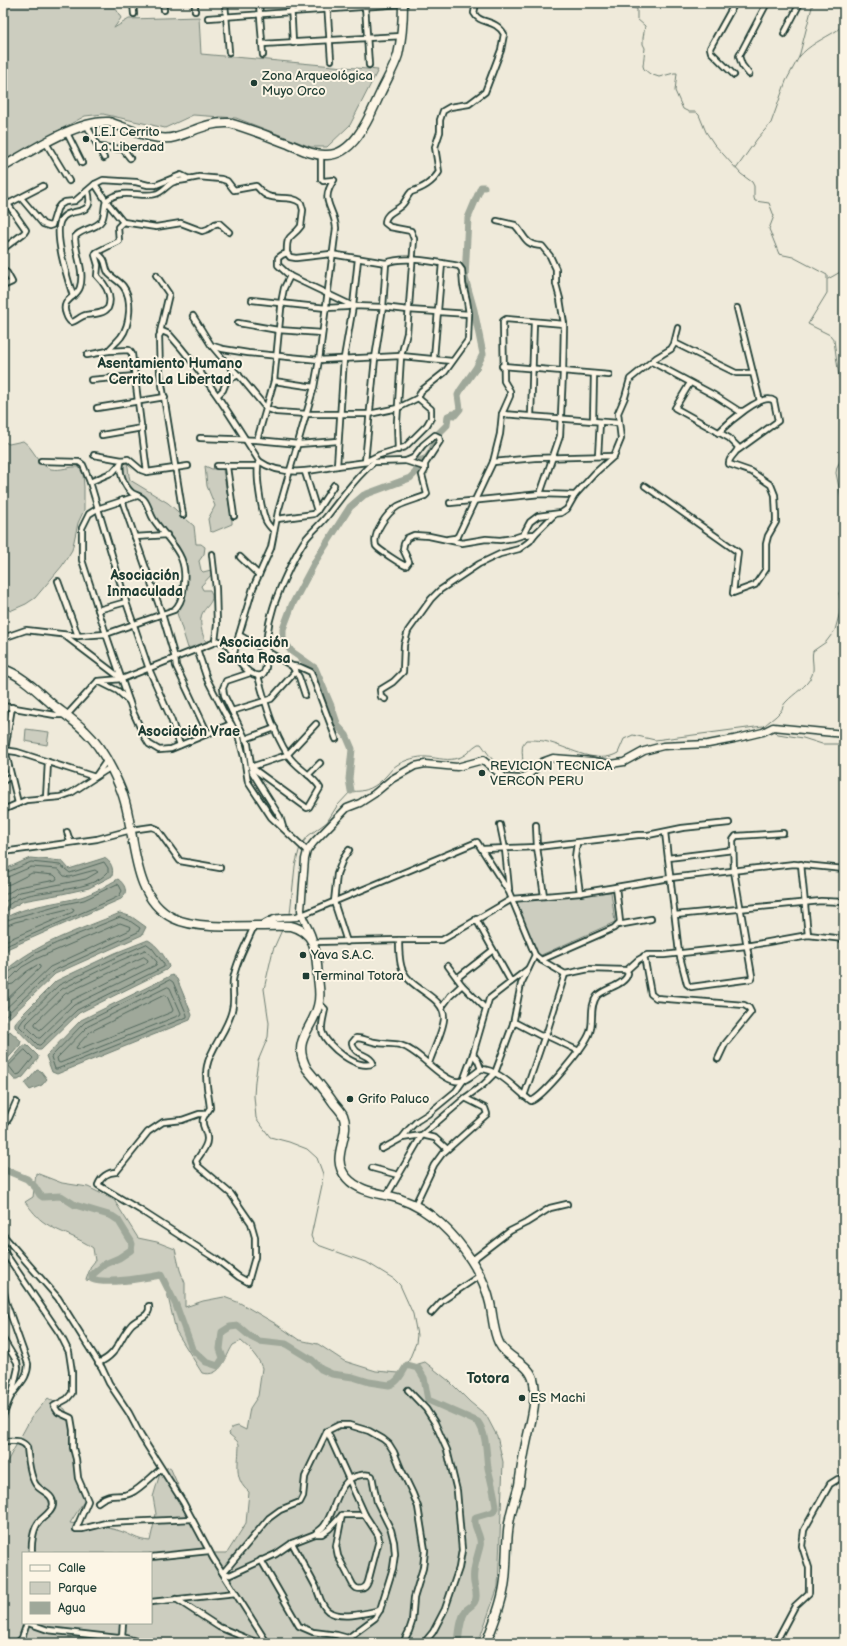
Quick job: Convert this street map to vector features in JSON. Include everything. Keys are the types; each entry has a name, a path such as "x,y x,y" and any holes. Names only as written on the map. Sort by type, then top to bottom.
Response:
{"highway":[{"path":"3,167 46,142 86,124 95,122 109,122 159,138 174,138 204,125 216,122 228,123 321,155 332,155 342,152 351,143 368,120 391,72 402,36 403,4"},
{"path":"3,670 27,683 57,712 67,715 91,737 109,763 122,793 134,848 146,890 151,899 164,912 180,921 198,925 258,926 292,922 308,935 313,942 317,955 320,992 319,1003 301,1043 301,1053 303,1062 307,1069 343,1116 345,1129 340,1147 340,1168 348,1180 364,1190 387,1195 415,1205 441,1224 461,1245 479,1276 490,1302 496,1338 499,1344 504,1352 530,1371 533,1377 535,1399 509,1526 503,1593 486,1643"}],"street":[{"path":"133,3 134,14"},
{"path":"163,3 164,10"},
{"path":"195,3 195,11"},
{"path":"225,3 229,52"},
{"path":"259,3 263,55"},
{"path":"291,3 294,43"},
{"path":"327,3 331,60"},
{"path":"398,450 398,408 401,356 407,333 414,239 412,233 407,229 387,225 386,217 403,205 411,192 428,185 439,172 435,147 440,132 440,120 443,111 450,107 469,104 481,96 487,88 501,50 504,34 497,25 480,20 477,17 474,13 476,3"},
{"path":"734,75 711,52 710,48 735,3"},
{"path":"749,74 742,65 739,56 768,3"},
{"path":"784,34 800,3"},
{"path":"208,18 365,5 403,4"},
{"path":"365,5 369,65"},
{"path":"262,44 402,36"},
{"path":"86,124 104,158"},
{"path":"67,133 82,162"},
{"path":"46,142 68,181"},
{"path":"98,147 123,149 130,158"},
{"path":"234,653 246,606 271,548 277,519 308,414 319,360 331,254 336,228 328,203 327,192 334,180 321,179 321,155"},
{"path":"21,198 44,224 49,226 52,225 58,206 65,202 75,201 95,184 106,180 117,182 136,182 148,185 156,184 177,176 184,176 189,179"},
{"path":"96,253 98,265 97,276 103,281 108,292 110,303 105,312 83,316 74,322 71,322 65,307 68,300 78,292 81,282 75,237 79,233 93,228 102,220 106,200 112,196 125,193 155,194 172,183 199,177 227,181 234,190 256,186 269,196 290,198 299,201 301,204 303,210 302,222 298,230 289,237 287,242 287,253 290,257 296,258 331,254 386,263 390,261 413,260 442,263 461,267 469,314 468,340 445,372 421,391 418,398 398,408 368,414 308,414 276,412 266,408 239,375 211,345 193,316"},
{"path":"95,184 123,222 156,227 182,223 202,231 208,229 216,223 219,223 229,232"},
{"path":"3,208 43,186"},
{"path":"73,296 62,257 60,222 65,216 84,210 88,206 90,200 88,190"},
{"path":"3,197 26,230 3,249"},
{"path":"497,221 515,225 526,241 532,245 542,246 550,256 556,269 556,284 564,324 562,419 560,436 554,457 540,494"},
{"path":"96,253 119,241 118,227 123,222"},
{"path":"96,253 101,256 110,274 123,286 128,302 128,319 124,331 108,351"},
{"path":"287,253 279,257 277,263 281,269 290,276 353,306"},
{"path":"337,466 339,414 344,358 353,306 358,259"},
{"path":"365,462 368,414 383,307 386,263"},
{"path":"434,358 442,263"},
{"path":"3,270 7,273 12,282 3,286"},
{"path":"156,275 169,294 159,336 160,372 183,515"},
{"path":"257,440 274,381 278,330 284,288 290,276"},
{"path":"252,300 326,308 353,306 383,307 469,314"},
{"path":"737,308 760,401"},
{"path":"446,540 458,536 493,462 500,434 502,414 511,394 504,381 502,366 502,320 564,324"},
{"path":"531,416 534,322"},
{"path":"238,324 278,330 322,333"},
{"path":"523,535 532,520 542,515 554,515 561,513 566,509 575,495 595,473 614,456 621,440 618,413 625,398 630,379 671,349 678,328"},
{"path":"160,332 162,331 169,334 190,358 218,395 245,438 258,463 263,510 266,521 274,531"},
{"path":"674,343 732,371 744,374 753,373"},
{"path":"211,345 224,349 319,360 401,356 434,358 452,361"},
{"path":"88,355 108,351 131,351 139,402 147,472"},
{"path":"652,362 743,412"},
{"path":"502,366 609,375"},
{"path":"593,421 594,374"},
{"path":"218,395 223,390 227,380 239,375"},
{"path":"91,380 135,376"},
{"path":"274,381 314,387"},
{"path":"690,383 675,408 729,438 736,445 738,450"},
{"path":"97,408 165,397"},
{"path":"365,462 379,455 398,450 409,443 427,425 431,418 432,409 418,398"},
{"path":"645,486 736,550 738,554 733,593 751,588 755,585 766,569 766,544 768,536 776,522 775,495 771,485 763,479 752,472 729,464 730,459 738,450 778,421 774,401 769,398 760,401 743,412 718,433"},
{"path":"502,414 618,423"},
{"path":"598,456 600,422"},
{"path":"102,435 142,428"},
{"path":"217,466 227,467 258,463 265,466 304,472 365,462 406,461 413,458 426,442 438,436 440,441 424,467 425,470 422,477 427,494 400,506 392,512 377,532 374,542 376,546 402,565 406,566 409,560 403,549 404,544 407,538 414,535 421,534 462,543 500,540 535,534"},
{"path":"200,438 245,438 299,444 338,441"},
{"path":"94,455 121,462"},
{"path":"493,462 554,457 614,456"},
{"path":"90,482 113,472 121,462 128,459 141,470 147,472 188,466"},
{"path":"41,461 81,463 90,482 126,602 149,669 171,719 180,745"},
{"path":"406,461 424,467"},
{"path":"3,638 26,630 78,636 106,634 174,610 178,607 182,597 185,577 181,557 167,535 153,519 145,500 130,491 125,484 120,469 121,462"},
{"path":"67,715 98,681 122,679 215,641 224,642 250,673 258,676 264,673 270,623 280,590 298,551 306,539 321,524 352,483 374,462"},
{"path":"227,467 234,516"},
{"path":"304,472 317,511"},
{"path":"277,519 310,515 317,511 334,485"},
{"path":"450,503 540,494 575,495"},
{"path":"137,496 97,509 89,514 85,521 82,537 82,560 130,703 144,736 152,747 159,750 165,750 180,745 231,724"},
{"path":"122,500 162,614 176,666 208,734"},
{"path":"385,699 381,697 380,690 393,682 403,672 404,645 408,631 440,590 479,564 500,554 519,549 530,541 554,515"},
{"path":"135,537 167,535"},
{"path":"212,554 216,589 217,625 215,641"},
{"path":"240,557 259,575"},
{"path":"58,581 78,636"},
{"path":"98,610 126,602"},
{"path":"63,635 122,679"},
{"path":"238,635 292,666 306,669 311,672 336,739"},
{"path":"197,649 207,679 238,735 248,782 266,809 283,829 307,851"},
{"path":"292,666 296,671 305,695"},
{"path":"232,711 271,699 296,671"},
{"path":"250,673 226,681 223,688 224,695 246,739 252,772 280,817 283,829"},
{"path":"251,767 308,808 320,788 308,775 295,765 288,755 275,728 258,676"},
{"path":"98,681 118,691 130,703"},
{"path":"3,706 57,712"},
{"path":"12,707 4,750 18,803"},
{"path":"251,767 288,755 316,724"},
{"path":"246,739 275,728"},
{"path":"844,734 768,729 708,744 659,747 644,751 624,762 611,764 553,758 542,762 533,772 522,779 505,778 483,760 457,767 425,764 416,766 392,779 364,800 347,808 307,851 305,859 302,915 312,933 313,942 400,940 439,941 447,938 476,919 512,899 580,893 670,878 801,864 844,869"},
{"path":"4,750 95,777"},
{"path":"46,798 48,762"},
{"path":"3,810 26,800 60,797 71,793 95,777 109,763"},
{"path":"95,777 109,763"},
{"path":"308,775 320,763"},
{"path":"3,781 11,776"},
{"path":"483,849 537,847 577,843 728,823"},
{"path":"500,825 505,849 509,892"},
{"path":"536,825 537,847 544,896"},
{"path":"3,852 70,841 97,839 131,830 155,827 180,861 220,868"},
{"path":"67,832 70,841"},
{"path":"665,832 679,953 687,984 691,987 751,979 752,976 739,908 734,871 733,840 736,836 783,833"},
{"path":"206,1114 199,1114 182,1120 163,1122 148,1132 116,1172 112,1172 104,1176 98,1185 216,1259 238,1277 248,1282 255,1257 255,1237 251,1223 231,1194 196,1164 196,1161 207,1141 203,1122 203,1117 206,1114 210,1108 207,1066 210,1056 232,1011 234,1000 233,980 240,956 258,926 282,917 292,922 302,915 475,842 480,844 509,892 536,955 541,960 565,974 589,969 627,970 644,956 746,946 808,935 844,939"},
{"path":"577,843 575,857 580,893"},
{"path":"347,942 334,902 338,868 349,850"},
{"path":"668,858 733,850"},
{"path":"801,864 808,935"},
{"path":"616,887 620,922 618,925"},
{"path":"675,915 821,901 844,902"},
{"path":"476,919 511,982"},
{"path":"541,960 618,925 651,919"},
{"path":"400,940 403,971 411,982 439,1003 442,1007 444,1019 443,1024 429,1063"},
{"path":"457,978 494,950"},
{"path":"387,1195 422,1135 465,1098 483,1085 495,1073 512,1024 521,984 536,955"},
{"path":"644,956 651,994 656,998 744,1004 749,1008 751,1012 725,1044 718,1059"},
{"path":"448,966 462,985 485,1008"},
{"path":"402,1138 408,1129 417,1121 456,1091 463,1081 473,1054 485,1008 489,999 528,969"},
{"path":"473,1054 481,1068 495,1073 531,1101 536,1099 549,1087 588,1038 591,1031 594,1002 598,995 626,977 628,975 627,970"},
{"path":"524,1096 545,1036 548,1032 565,974"},
{"path":"442,1007 450,996 462,985"},
{"path":"319,1003 325,1010 322,1030 325,1037 329,1044 345,1058 368,1065 372,1064 372,1060 357,1052 352,1043 354,1039 362,1038 375,1043 402,1045 429,1063 446,1077 454,1081 463,1081 481,1068"},
{"path":"512,1024 516,1024 579,1051"},
{"path":"415,1205 434,1164 447,1149 487,1114 485,1108 465,1098"},
{"path":"3,1126 9,1118 16,1102"},
{"path":"382,1149 402,1138 422,1135 436,1138 447,1149"},
{"path":"372,1168 398,1175"},
{"path":"471,1261 500,1237 510,1231 550,1208 567,1204"},
{"path":"3,1235 58,1298 98,1362 109,1383 129,1413 140,1436 192,1519 209,1551 267,1643"},
{"path":"3,1250 56,1328 69,1352 72,1372 72,1393 67,1399 54,1406 58,1412 71,1418 73,1448 78,1478 88,1501 76,1528 82,1529 106,1523 192,1519"},
{"path":"431,1313 442,1301 479,1276"},
{"path":"3,1287 6,1302 28,1364 28,1371 21,1385 12,1395"},
{"path":"98,1362 106,1359 113,1353 132,1323 147,1314 149,1311 149,1306"},
{"path":"3,1339 17,1362 18,1368 13,1384 12,1395 3,1416"},
{"path":"408,1390 426,1409 435,1423 447,1450 457,1490 462,1550 459,1568 445,1609 433,1632 424,1643"},
{"path":"223,1573 269,1518 280,1510 300,1502 303,1496 305,1477 327,1431 339,1425 349,1425 369,1431 383,1439 394,1452 418,1507 425,1550 425,1561 414,1598 410,1631 403,1643"},
{"path":"327,1431 365,1515 378,1535 379,1544 368,1582 366,1587 359,1589 356,1588 350,1580 338,1556 336,1546 342,1515"},
{"path":"3,1441 25,1443 33,1479 37,1486 49,1495 53,1501 52,1508 36,1527 31,1547 32,1552"},
{"path":"98,1502 109,1495 124,1495 132,1493 161,1469"},
{"path":"223,1573 230,1575 292,1543 315,1534 325,1526 342,1487 350,1479 357,1475 368,1474 372,1476 377,1502 391,1530 394,1542 395,1554 393,1568 380,1610 374,1618 348,1638 331,1643"},
{"path":"776,1643 795,1606 809,1592 809,1568 802,1546 804,1530 830,1484 838,1479 844,1479"},
{"path":"315,1534 322,1534 342,1515 365,1515"},
{"path":"292,1543 328,1611 335,1614 348,1615 380,1610"},
{"path":"152,1557 209,1551"},
{"path":"261,1560 299,1626 313,1632 348,1638 358,1643"},
{"path":"152,1602 236,1593"},
{"path":"176,1599 220,1627 258,1643"},
{"path":"17,1643 22,1638 27,1624"},
{"path":"30,1624 48,1630 118,1638 122,1637 143,1643"},
{"path":"118,1643 122,1637 123,1624"}],"green space":[{"path":"3,3 113,3 121,18 114,28 129,19 199,17 201,54 378,70 350,125 327,147 311,147 236,118 193,115 165,128 103,114 85,116 3,161"},
{"path":"3,441 9,444 23,441 27,444 39,461 51,469 79,467 83,474 84,487 84,510 78,523 72,550 62,566 35,598 10,611 3,603"},
{"path":"124,463 127,463 130,480 168,503 194,526 196,544 201,544 205,547 204,554 199,561 201,570 203,572 211,570 212,574 201,586 203,590 210,590 212,594 211,600 203,612 201,619 202,632 207,643 188,648 176,610 187,580 187,569 184,558 178,545 157,524 143,499 128,490 124,482"},
{"path":"205,466 212,469 222,468 223,470 232,521 232,524 213,532 210,531 208,519 215,506 207,486"},
{"path":"26,729 49,732 47,745 25,741"},
{"path":"611,892 615,922 539,956 513,901"},
{"path":"36,1173 62,1183 88,1187 114,1200 138,1238 157,1242 175,1249 185,1283 185,1307 203,1301 224,1297 240,1303 276,1324 299,1340 318,1344 344,1361 376,1371 399,1373 405,1368 425,1362 449,1381 470,1402 486,1415 497,1436 503,1462 498,1587 478,1643 3,1643 3,1548 6,1503 3,1501 3,1469 31,1418 48,1398 65,1409 70,1419 77,1453 76,1472 84,1485 86,1498 70,1523 114,1529 141,1540 150,1541 156,1514 153,1497 161,1470 170,1467 198,1531 214,1553 227,1553 246,1523 249,1492 244,1487 239,1476 239,1444 229,1434 231,1428 238,1426 246,1430 250,1408 258,1396 262,1368 259,1361 250,1349 241,1341 233,1345 218,1370 209,1374 202,1373 176,1331 165,1284 160,1277 145,1277 122,1283 86,1280 91,1266 95,1261 93,1248 42,1221 25,1202 33,1197"}],"water":[{"path":"30,858 62,861 69,869 104,858 108,861 113,871 112,876 89,888 23,901 3,913 3,870"},
{"path":"118,879 123,883 125,889 125,894 121,899 9,948 3,956 3,919 12,914 31,908 86,895"},
{"path":"120,913 132,917 146,927 142,935 55,974 7,1020 3,1020 3,973 29,953 44,945"},
{"path":"148,940 158,948 164,956 169,967 166,970 79,1013 41,1050 37,1050 15,1027 15,1023 20,1017 56,981 115,953"},
{"path":"172,975 177,979 192,1015 190,1020 57,1074 52,1072 46,1056 81,1020"},
{"path":"10,1031 21,1041 20,1045 3,1064 3,1038"},
{"path":"24,1045 28,1046 38,1056 38,1059 23,1077 15,1080 5,1069 5,1067"},
{"path":"37,1070 41,1071 47,1079 42,1085 30,1090 25,1084"}],"waterway":[{"path":"629,3 631,7 637,9 637,19 645,26 643,38 645,48 644,69 650,74 659,77 677,73 675,91 683,109 689,112 696,112 699,115 706,132 714,144 741,174 752,182 754,186 755,201 769,203 774,216 769,229 779,254 793,257 827,275 827,293 808,324 830,335 834,340 840,385 844,389"},
{"path":"736,169 757,139 771,123 786,81 799,57 813,3"},
{"path":"799,57 812,46 837,30 844,21"},
{"path":"351,791 349,779 352,749 346,735 338,726 315,668 291,651 283,639 283,629 292,605 316,560 350,507 364,495 410,478 416,472 419,461 427,458 431,452 439,433 447,425 448,416 453,414 455,415 460,409 458,395 476,368 483,354 474,310 465,278 468,218 481,187 484,187"},
{"path":"828,279 842,271 844,250"},
{"path":"844,454 837,467 836,473 844,512"},
{"path":"764,726 781,711 785,703 810,679 813,669 813,651 826,642 835,630 840,612 841,603 839,593 842,589 841,579 844,573"},
{"path":"302,844 308,836 327,822 337,806 351,791 362,791 375,786 383,780 393,768 412,759 420,757 448,759 461,757 478,744 481,744 492,759 502,769 513,774 519,774 523,766 522,747 526,740 545,741 584,755 602,757 618,753 624,739 633,735 655,740 763,726 766,728"},
{"path":"773,731 778,734 803,738 822,744 844,744"},
{"path":"290,914 295,866 300,847"},
{"path":"282,930 273,950 264,989 269,1023 268,1037 258,1061 255,1081 254,1096 256,1118 270,1137 307,1149 317,1158 323,1174 311,1236 313,1241 318,1245 368,1263 394,1279 400,1285 413,1314 417,1335 416,1343 407,1365"},
{"path":"3,1169 27,1179 43,1197 61,1196 75,1205 112,1216 118,1220 131,1241 131,1250 119,1258 105,1264 92,1275 92,1279 98,1281 116,1281 161,1275 176,1305 192,1349 206,1362 218,1366 223,1358 220,1349 222,1332 230,1327 238,1326 251,1337 259,1341 286,1344 312,1360 321,1369 332,1374 389,1385 397,1380 407,1365 418,1368 424,1378 428,1400 478,1422 485,1438 488,1468 496,1508 493,1512 476,1517 475,1520 480,1539 474,1574 476,1599 473,1605 466,1610 462,1618 458,1643"}],"place":[{"name":"Zona Arqueológica Muyo Orco","path":"254,83"},
{"name":"I.E.I Cerrito La Liberdad","path":"86,139"},
{"name":"REVICION TECNICA VERCON PERU","path":"482,773"},
{"name":"Yava S.A.C.","path":"303,955"},
{"name":"Terminal Totora","path":"306,976"},
{"name":"Grifo Paluco","path":"350,1099"},
{"name":"ES Machi","path":"522,1398"}],"district":[{"name":"Asentamiento Humano Cerrito La Libertad","path":"170,372"},
{"name":"Asociación Inmaculada","path":"145,584"},
{"name":"Asociación Santa Rosa","path":"254,650"},
{"name":"Asociación Vrae","path":"189,731"},
{"name":"Totora","path":"488,1378"}]}
